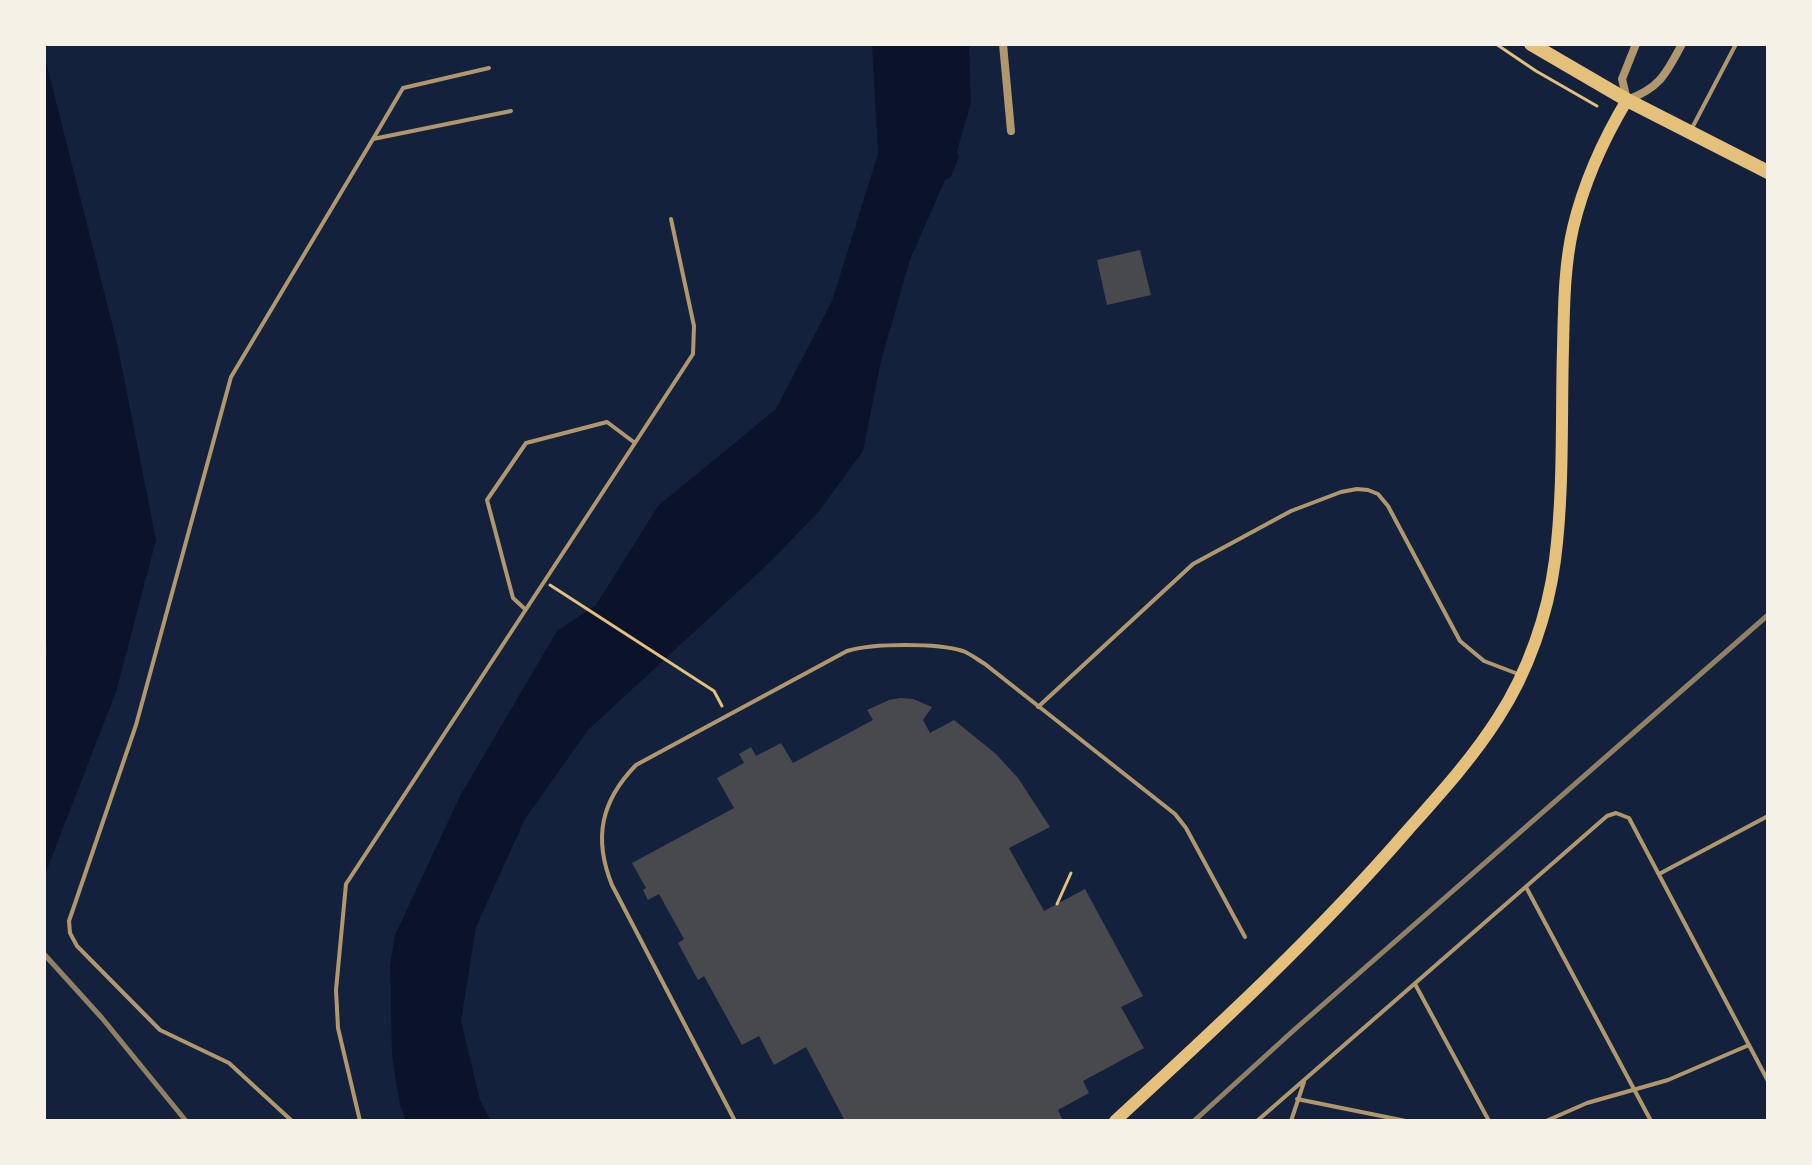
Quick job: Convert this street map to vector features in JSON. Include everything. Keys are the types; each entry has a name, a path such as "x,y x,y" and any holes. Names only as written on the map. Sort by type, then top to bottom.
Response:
{"main road":[{"path":"1531,44 1627,100 1768,172"},
{"path":"1115,1121 1305,942 1378,865 1459,772 1499,717 1521,676 1549,592 1555,559 1560,490 1564,310 1573,229 1597,156 1627,100"}],"street":[{"path":"1003,44 1011,131"},
{"path":"1636,44 1622,79 1627,100 1647,93 1658,83 1682,44"}],"lane":[{"path":"1691,131 1736,44"},
{"path":"292,1121 229,1063 210,1051 160,1030 77,946 70,933 69,921 136,725 231,377 403,88 489,68"},
{"path":"373,139 511,111"},
{"path":"360,1121 338,1028 336,990 346,884 693,354 694,326 671,219"},
{"path":"525,609 513,598 487,500 526,443 607,422 635,443"},
{"path":"1038,707 1193,564 1300,506 1357,489 1378,494 1388,506 1460,641 1484,661 1521,676"},
{"path":"735,1121 612,885 600,842 604,819 620,781 636,765 847,651 875,646 947,648 966,652 1139,783 1175,814 1186,828 1245,937"},
{"path":"1257,1121 1607,816 1616,813 1629,818 1768,1081"},
{"path":"1659,874 1767,818"},
{"path":"1526,887 1651,1121"},
{"path":"1415,984 1489,1121"},
{"path":"1546,1121 1587,1103 1668,1080 1749,1045"},
{"path":"1291,1121 1304,1080"},
{"path":"1297,1099 1406,1121"}],"path":[{"path":"1496,44 1597,106"},
{"path":"544,580 714,691 726,715"},
{"path":"1057,904 1071,873"}],"water":[{"path":"872,44 969,44 971,103 957,151 959,157 951,177 945,180 910,260 881,361 863,451 820,510 770,562 588,730 525,819 476,927 461,1021 480,1100 491,1121 406,1121 399,1101 392,1055 390,965 395,935 460,796 557,631 596,605 658,506 776,409 832,301 878,154"},
{"path":"44,54 118,347 156,540 116,692 44,877 44,670 47,652 44,621"}],"building":[{"path":"1140,250 1151,295 1107,305 1097,260"},
{"path":"901,698 932,707 923,720 930,733 954,720 996,754 1018,778 1050,827 1009,848 1044,911 1085,889 1143,996 1121,1007 1144,1048 1083,1081 1089,1093 1058,1110 1062,1119 1058,1121 845,1121 806,1047 774,1065 759,1036 742,1045 704,976 698,980 678,943 684,939 659,894 648,900 643,890 646,888 632,863 734,808 717,778 744,763 739,754 751,747 756,756 781,743 793,763 873,720 867,710"}],"railway":[{"path":"1194,1121 1768,615"},
{"path":"44,954 102,1018 186,1121"}]}
